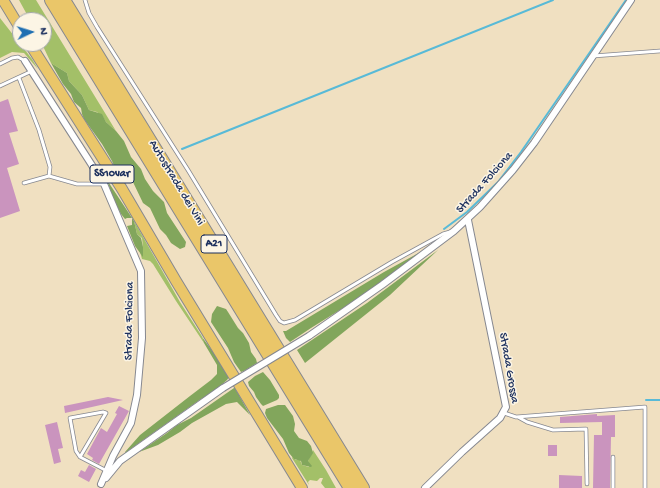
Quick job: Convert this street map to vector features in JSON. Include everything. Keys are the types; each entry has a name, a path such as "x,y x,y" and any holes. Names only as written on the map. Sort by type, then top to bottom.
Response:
{"highway":[{"name":"Autostrada dei Vini","path":"52,0 350,488"},
{"name":"Autostrada dei Vini","path":"64,0 363,488"},
{"path":"3,1 12,15"},
{"name":"SS10var","path":"35,52 122,190 302,488"}],"street":[{"name":"Strada Folciona","path":"101,486 120,461 223,388 309,336 382,285 468,220 513,170 534,143 631,0"},
{"name":"Strada Folciona","path":"25,61 104,184 141,271 143,296 141,358 134,410 126,433 101,486"},
{"name":"Strada Grossa","path":"424,488 500,418 506,407 468,220"}],"lane":[{"path":"85,0 89,13 97,27 188,170 280,321 284,323 295,320 392,262 444,234 454,231"},
{"path":"593,56 660,51"},
{"path":"0,64 12,58 18,57 25,61"},
{"path":"0,86 32,71"},
{"path":"19,78 40,130 50,167 49,176"},
{"path":"24,183 49,176 77,184 104,184"},
{"path":"516,417 645,407 645,488"},
{"path":"80,457 106,413 104,412 70,418 76,451 80,457 107,471"},
{"path":"504,413 553,430 586,429 587,484"},
{"path":"613,457 613,488"}],"green space":[{"path":"19,0 36,0 43,12 26,12"},
{"path":"0,18 12,33 12,52 0,58"},
{"path":"52,26 116,131 97,112 89,110 82,95 69,81 67,73 51,63 46,52 52,52"},
{"path":"12,52 27,52 38,69 24,53"},
{"path":"51,63 67,73 69,81 82,95 89,110 102,114 106,122 124,141 131,157 141,169 145,179 153,191 164,202 167,213 186,242 185,247 180,249 171,243 160,229 150,208 143,203 132,180 128,177 123,179 116,171 102,144 84,119 81,108 74,102 71,94 63,84"},
{"path":"107,180 134,221 137,234 141,238 143,257 135,246 127,226 132,225 132,218 125,219 121,214 114,201"},
{"path":"134,221 180,302 203,338 202,337 204,343 153,264 150,261 142,259 140,252 143,247 142,238 137,234"},
{"path":"433,245 364,295 290,342 286,338 283,331 286,331 384,272"},
{"path":"438,250 390,295 305,363 297,350 367,303"},
{"path":"217,306 226,309 249,343 251,352 256,359 257,363 244,371 241,372 234,362 228,348 211,322 212,314"},
{"path":"202,337 222,364 229,377 210,395 201,399 125,453 140,435 217,374 217,365"},
{"path":"263,372 270,380 279,395 279,398 263,406 249,386 248,382"},
{"path":"234,388 250,415 237,402 226,404 192,423 158,445 139,452 177,425 191,418"},
{"path":"278,405 285,405 293,416 295,424 294,431 299,438 307,441 311,446 313,453 308,461 312,466 311,467 302,465 301,461 294,459 289,453 283,439 267,418 265,413 266,409"},
{"path":"313,450 336,488 325,488 321,483 323,478 320,478 317,481 310,480 308,482 309,485 292,458 300,460 302,465 309,467 308,461"}],"building":[{"path":"8,99 18,131 9,133 19,164 7,168 20,211 0,218 0,102"},
{"path":"108,397 123,400 65,413 64,406"},
{"path":"119,406 129,411 99,464 92,460 93,458 87,454 101,428 107,432 117,414 115,413"},
{"path":"597,414 597,416 615,415 615,437 611,437 610,488 593,488 594,435 602,435 602,422 560,423 560,417"},
{"path":"57,422 63,448 58,449 61,462 54,464 45,425"},
{"path":"548,445 557,445 557,456 548,456"},
{"path":"89,465 96,469 89,482 78,476 81,470 85,472"},
{"path":"559,475 582,476 582,488 559,488"}],"waterway":[{"path":"182,149 553,0"},
{"path":"444,229 467,212 498,182 521,152 626,0"},
{"path":"646,400 660,400"}]}
